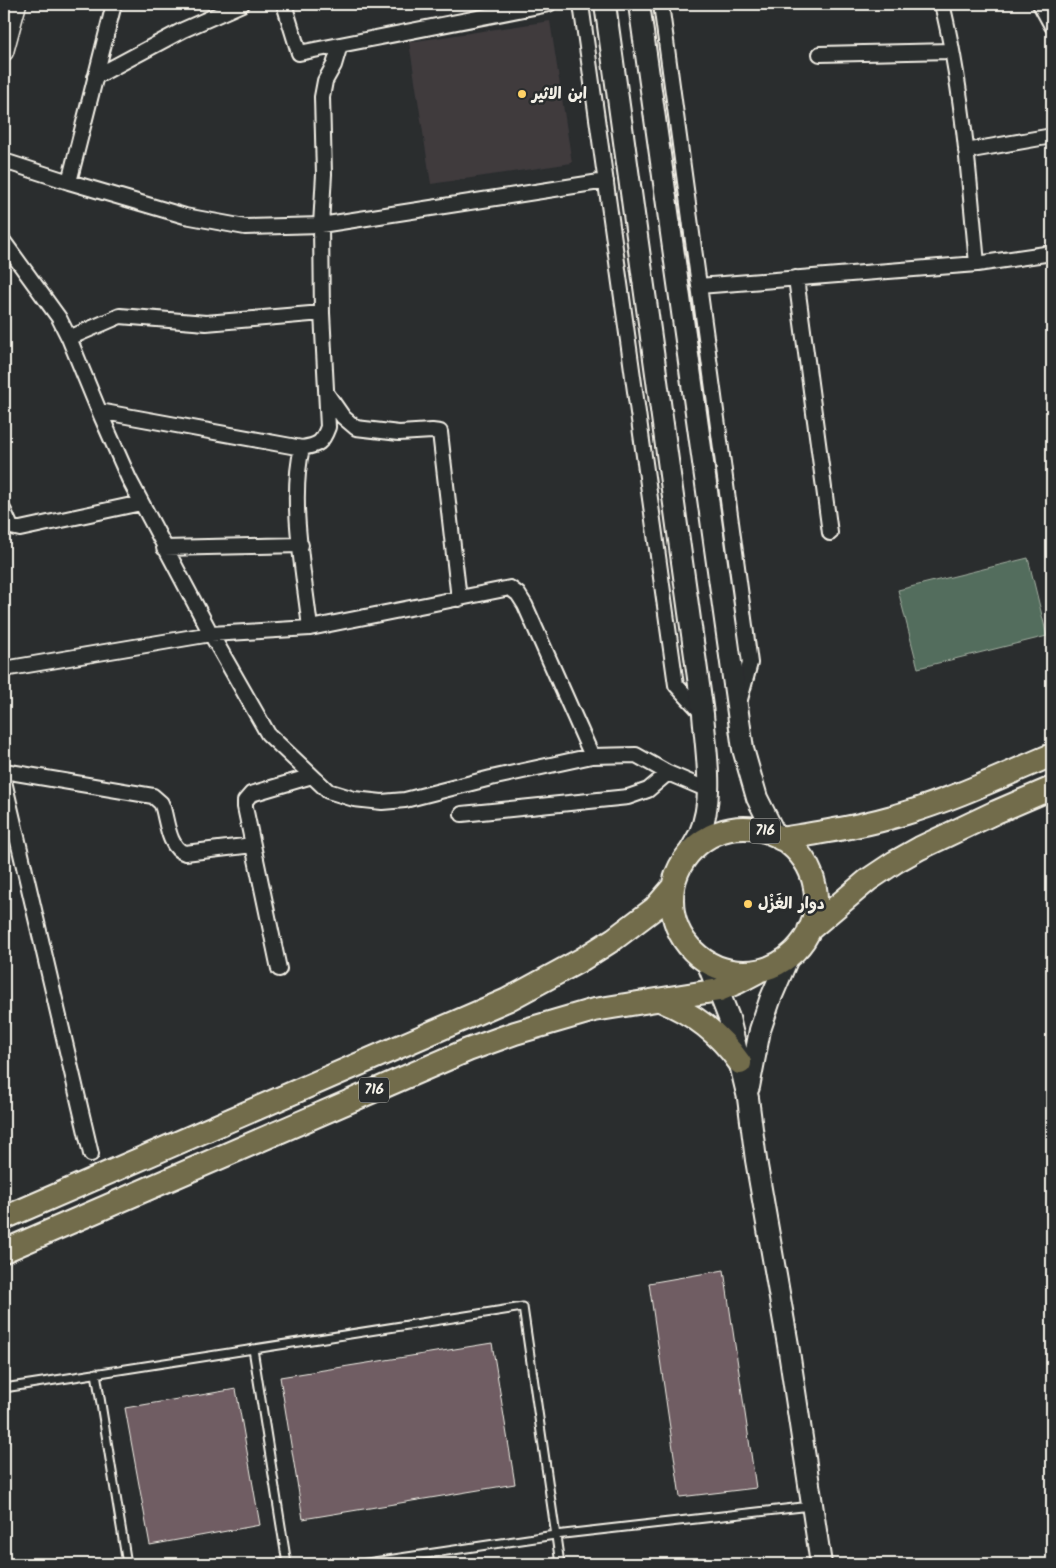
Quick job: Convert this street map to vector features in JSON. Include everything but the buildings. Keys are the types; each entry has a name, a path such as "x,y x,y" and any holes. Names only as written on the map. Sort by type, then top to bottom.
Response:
{"main road":[{"path":"605,4 703,714 708,790 699,834 687,856"},
{"path":"639,4 743,749 757,798 779,838"},
{"name":"716","path":"779,838 845,829 906,813 947,799 1052,755"},
{"name":"716","path":"4,1251 468,1050 562,1018 594,1010 719,990 738,982 788,958 810,930 868,880 895,862 996,812 1052,788"},
{"name":"716","path":"757,972 739,973 722,970 706,962 693,952 682,938 675,922 672,905 673,887 678,871 687,856 700,844 714,834 731,829 748,828 765,831 795,849 806,863 813,879 816,896 815,914 810,930"},
{"name":"716","path":"4,1218 506,1000 581,960 614,939 651,911 673,887"},
{"path":"748,1098 760,1030 770,1000 788,958"},
{"path":"706,962 719,990 733,1032 748,1098 756,1160 788,1345 821,1564"},
{"path":"659,1000 678,1007 708,1026 728,1046 740,1063"}],"street":[{"path":"4,52 17,4"},
{"path":"70,182 114,4"},
{"path":"95,77 183,30 242,4"},
{"path":"284,4 299,53 548,4"},
{"path":"581,4 676,685 703,714"},
{"path":"661,4 750,663 737,711"},
{"path":"942,4 957,76 977,264"},
{"path":"1040,4 1052,26"},
{"path":"99,412 302,448 315,446 324,439 328,427 320,225 324,174 322,97 325,81 334,64 340,45"},
{"path":"820,54 951,51"},
{"path":"966,151 1052,136"},
{"path":"4,161 185,216 245,227 320,225 606,181"},
{"path":"4,242 59,318 99,412 164,548 268,734 328,791 354,798 382,802 405,800 491,778 592,756 636,755 668,773 708,790"},
{"path":"698,286 977,264 1052,253"},
{"path":"796,278 830,533"},
{"path":"69,338 120,316 206,323 322,313"},
{"path":"326,394 342,417 356,428 400,432 432,430 440,432 459,600"},
{"path":"302,448 298,463 298,523 310,628"},
{"path":"4,512 11,527 20,528 141,502"},
{"path":"164,548 300,545"},
{"path":"4,669 211,634 310,628 459,600 510,588 518,594 525,605 592,756"},
{"path":"4,771 153,796 161,803 173,843 180,852 253,845"},
{"path":"462,814 628,797 648,790 668,773"},
{"path":"279,969 245,807 247,797 251,794 312,776"},
{"path":"4,780 91,1154"}],"lane":[{"path":"4,1388 522,1307 560,1564"},
{"path":"253,1349 287,1564"},
{"path":"96,1373 127,1564"},
{"path":"360,1564 555,1535 812,1506"}],"shaded area":[{"path":"550,21 572,163 431,184 409,42"}],"green space":[{"path":"1028,558 1047,636 918,668 898,590"}],"place":[{"name":"ابن الاثير","path":"522,94"},
{"name":"دوار الغَزْل","path":"748,904"}]}
